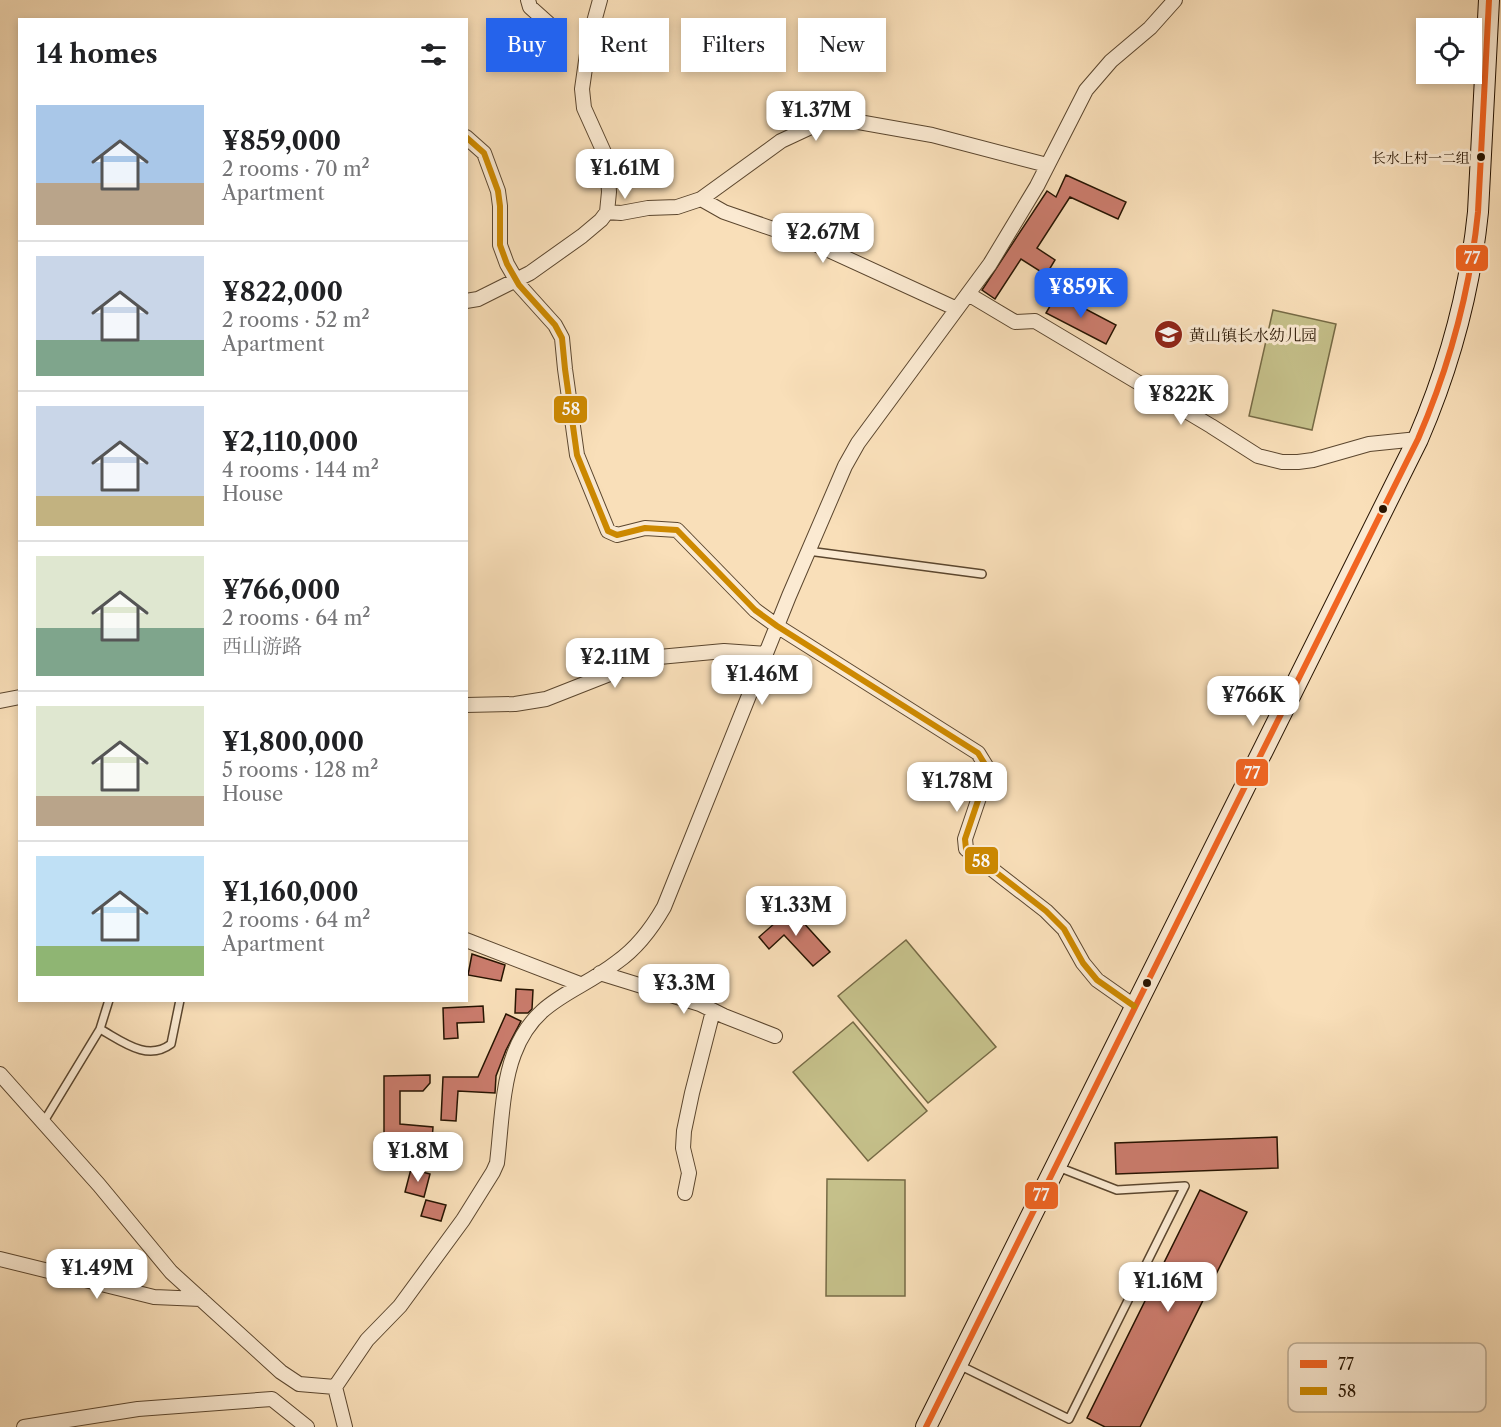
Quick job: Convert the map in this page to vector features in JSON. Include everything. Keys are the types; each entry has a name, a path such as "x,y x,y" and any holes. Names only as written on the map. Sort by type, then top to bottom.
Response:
{"street":[{"path":"528,0 530,7 542,18"},
{"path":"468,300 530,273 582,236 607,212 609,192 607,159 584,108 582,89 589,40 600,0"},
{"path":"345,1427 335,1387 367,1340 400,1306 456,1230 493,1172 497,1162 509,1069 522,1037 542,1012 565,993 616,964 630,952 643,939 664,907 808,551 845,466 858,443 968,294 1014,225 1086,90 1111,61 1150,28 1174,0"},
{"path":"926,1427 1418,439 1441,383 1453,348 1470,275 1478,212 1489,0"},
{"path":"607,212 621,213 648,208 677,207 701,199 781,141 826,120 836,118 932,135 1047,165"},
{"path":"468,140 484,153 498,190 500,244 507,264 516,280 555,326 562,339 578,455 608,531 617,535 645,528 677,530 755,610 978,753 986,766 987,774 965,839 966,849 1046,911 1064,929 1083,963 1097,980 1134,1006"},
{"path":"701,199 724,212 811,242 957,309"},
{"path":"968,294 1015,322 1035,321 1258,456 1282,462 1298,462 1369,444 1418,439"},
{"path":"468,705 537,701 659,657 724,651 766,654"},
{"path":"0,700 18,697"},
{"path":"468,941 580,984"},
{"path":"600,973 700,1004 775,1036"},
{"path":"686,1193 689,1173 683,1148 684,1131 713,1011"},
{"path":"0,1074 99,1185 171,1272 280,1372 299,1384 335,1387"},
{"path":"0,1259 154,1297 201,1299"},
{"path":"24,1427 138,1409 272,1399 307,1427"}],"lane":[{"path":"808,551 982,574"},
{"path":"43,1123 100,1029 108,1002"},
{"path":"100,1029 145,1052 163,1050 171,1044 180,1002"},
{"path":"957,1364 1069,1419 1185,1186 1117,1190 1055,1166"}],"shaded area":[{"path":"1273,310 1336,324 1312,430 1249,416"},
{"path":"906,940 996,1047 928,1103 838,996"},
{"path":"853,1022 927,1111 868,1161 793,1072"},
{"path":"827,1179 905,1180 905,1296 826,1296"}],"building":[{"path":"1066,175 1126,202 1118,219 1070,197 1037,248 1055,260 1046,275 1021,259 995,299 982,290 1047,191 1056,197"},
{"path":"1057,294 1116,325 1106,344 1046,313"},
{"path":"791,909 830,952 813,966 784,935 769,949 759,937"},
{"path":"472,954 505,965 501,981 468,975"},
{"path":"516,989 533,990 532,1009 528,1013 515,1013"},
{"path":"483,1006 484,1022 457,1023 458,1038 444,1039 443,1008"},
{"path":"506,1014 521,1021 496,1076 495,1093 458,1091 456,1121 441,1120 443,1077 478,1077"},
{"path":"430,1075 430,1083 423,1091 400,1091 400,1124 433,1127 432,1141 400,1138 400,1140 384,1140 384,1076"},
{"path":"1277,1137 1278,1168 1116,1174 1115,1143"},
{"path":"436,1144 460,1151 456,1167 431,1160"},
{"path":"411,1169 430,1174 424,1197 405,1192"},
{"path":"1200,1190 1247,1212 1140,1427 1105,1427 1087,1418"},
{"path":"426,1200 446,1205 441,1221 421,1216"}],"transit line":[{"name":"77","path":"926,1427 1418,439 1449,355 1470,270 1478,212 1489,0"},
{"name":"58","path":"468,139 484,153 498,191 500,245 507,264 519,285 555,325 562,338 577,455 608,531 617,535 645,528 677,530 755,610 978,753 986,766 987,774 965,839 966,849 1046,911 1064,929 1083,963 1097,980 1134,1006"}],"place":[{"name":"长水上村一二组","path":"1481,157"},
{"name":"黄山镇长水幼儿园","path":"1168,335"}]}
